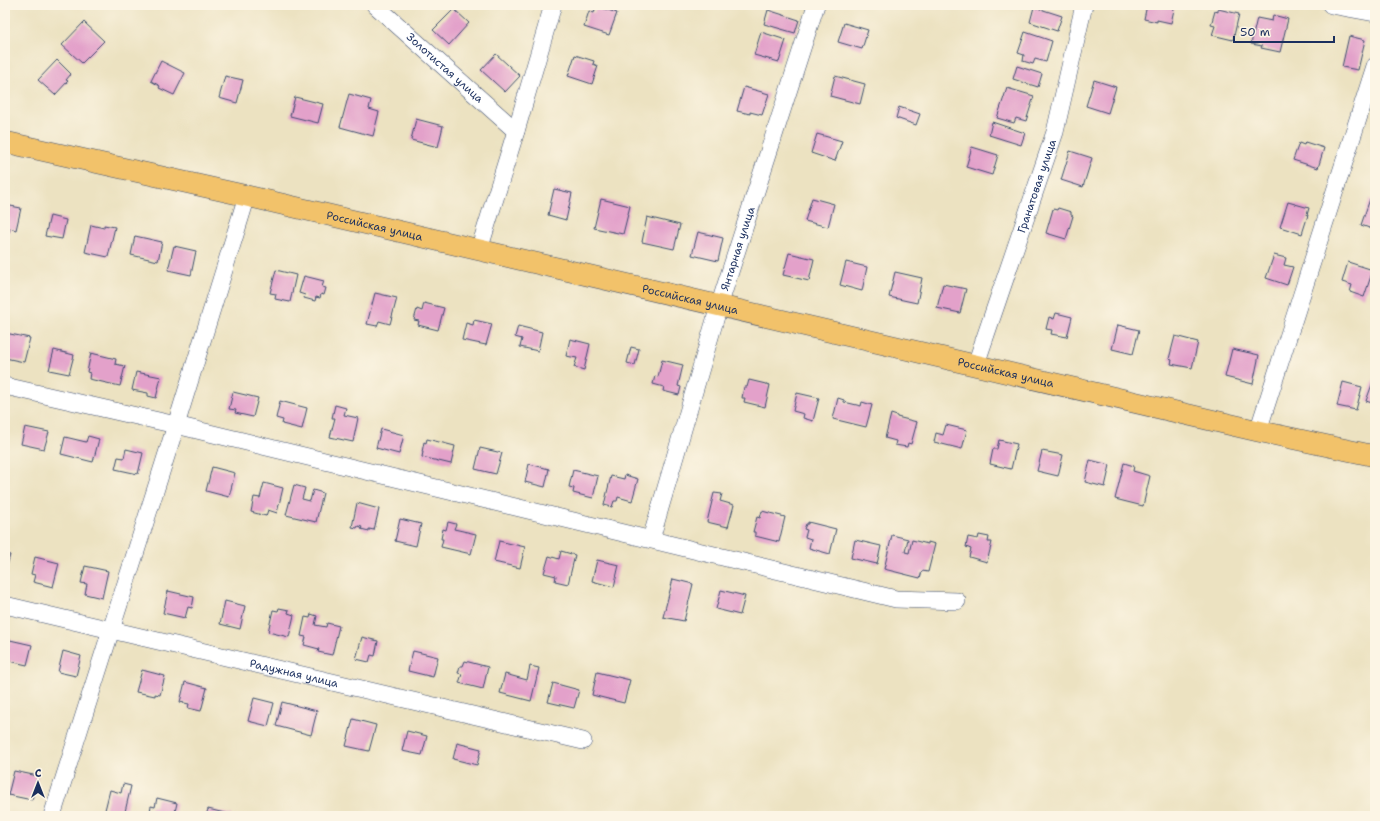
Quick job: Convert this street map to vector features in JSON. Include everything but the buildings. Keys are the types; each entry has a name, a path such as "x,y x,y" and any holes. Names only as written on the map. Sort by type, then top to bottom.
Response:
{"main road":[{"name":"Российская улица","path":"5,142 247,196 718,306 976,364 1258,431 1375,456"}],"street":[{"name":"Золотистая улица","path":"375,5 516,131"},
{"path":"479,250 553,5"},
{"name":"Янтарная улица","path":"650,539 718,306 816,5"},
{"name":"Гранатовая улица","path":"976,364 1055,132 1084,5"},
{"path":"1331,5 1375,13"},
{"path":"1258,431 1375,66"},
{"path":"52,816 247,196"},
{"path":"5,386 176,425 896,599 957,601"},
{"name":"Радужная улица","path":"5,605 583,741"}]}
